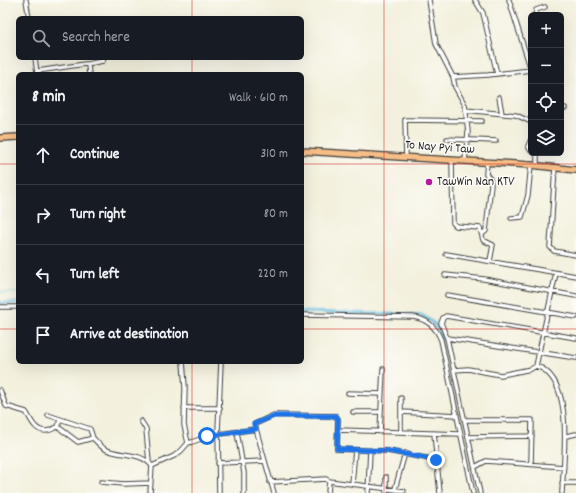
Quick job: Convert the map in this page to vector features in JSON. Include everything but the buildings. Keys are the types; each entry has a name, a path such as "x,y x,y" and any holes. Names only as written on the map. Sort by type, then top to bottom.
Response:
{"main road":[{"path":"0,138 16,137"},
{"name":"To Nay Pyi Taw","path":"304,151 534,165 576,170"}],"street":[{"path":"26,0 29,16"},
{"path":"429,0 436,44 453,77 455,87 466,110 468,139 465,161"},
{"path":"475,0 483,13 497,74"},
{"path":"509,0 528,60"},
{"path":"536,12 536,10 545,7"},
{"path":"35,60 37,72"},
{"path":"38,72 103,62 104,60"},
{"path":"87,64 89,72"},
{"path":"453,77 528,70"},
{"path":"499,97 502,114"},
{"path":"466,110 516,115 528,121"},
{"path":"406,157 405,120 482,121"},
{"path":"447,139 496,141"},
{"path":"511,218 522,217 537,156"},
{"path":"452,160 453,223 456,226 480,228 483,240 493,245 490,261"},
{"path":"482,234 486,231 490,184 490,179 486,174 486,162"},
{"path":"555,167 551,249 554,251 576,255"},
{"path":"446,254 576,276"},
{"path":"454,370 468,369 501,375 531,369 536,366 556,273"},
{"path":"445,275 484,279 576,296"},
{"path":"447,295 576,317"},
{"path":"0,307 16,307"},
{"path":"304,315 413,317 429,323 436,329 441,340 473,493"},
{"path":"480,493 447,338 441,323 444,316 576,338"},
{"path":"447,338 576,358"},
{"path":"183,364 185,387 184,430 188,443"},
{"path":"219,493 218,463 221,364"},
{"path":"536,366 547,370 555,382 562,406 566,436 562,493"},
{"path":"380,432 383,369"},
{"path":"0,390 6,406 26,412 32,424 38,428 48,431 58,427"},
{"path":"348,393 382,394"},
{"path":"401,398 402,432"},
{"path":"184,408 220,408"},
{"path":"354,412 381,412"},
{"path":"401,412 457,415"},
{"path":"48,415 90,429 93,438 105,449 139,457 149,462 152,466 150,493"},
{"path":"274,493 254,424 270,416 337,416 337,449 405,453 436,460"},
{"path":"58,427 60,419"},
{"path":"465,420 531,419 533,422 531,464"},
{"path":"141,421 146,429 149,462"},
{"path":"58,427 76,442 93,438"},
{"path":"152,466 179,453 188,443 219,434 256,429"},
{"path":"338,430 460,434"},
{"path":"237,432 242,462 244,493"},
{"path":"434,433 440,493"},
{"path":"566,436 576,434"},
{"path":"468,437 532,436"},
{"path":"352,484 355,450"},
{"path":"368,493 370,450"},
{"path":"395,489 405,453"},
{"path":"218,463 264,461"},
{"path":"475,467 486,461 564,467"},
{"path":"386,477 386,493"},
{"path":"270,482 323,479 404,491"},
{"path":"328,493 329,481"},
{"path":"101,482 150,484"},
{"path":"562,483 576,483"}],"waterway":[{"path":"0,292 16,293"},
{"path":"0,303 16,303"},
{"path":"304,312 421,315 434,324 442,339"}],"place":[{"name":"TawWin Nan KTV","path":"429,182"}],"route":[{"path":"207,436 219,434 224,435 256,429 254,424 270,416 336,416 338,417 337,449 388,451 436,460"}]}
